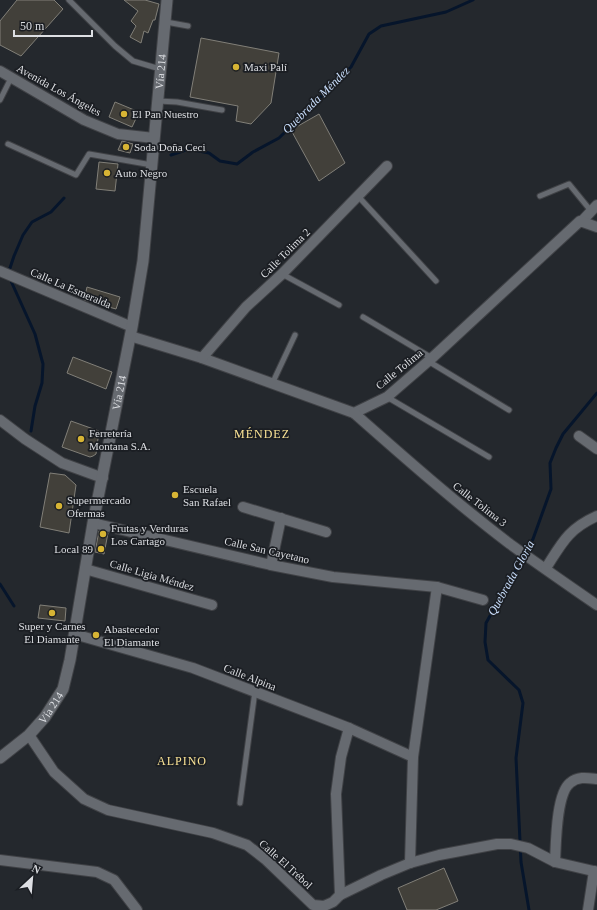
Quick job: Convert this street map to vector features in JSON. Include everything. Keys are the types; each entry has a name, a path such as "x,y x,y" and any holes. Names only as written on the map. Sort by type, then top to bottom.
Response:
{"main road":[{"name":"Vía 214","path":"0,758 29,735 45,717 62,689 70,660 93,523 131,331 143,260 167,0"}],"street":[{"name":"Avenida Los Ángeles","path":"0,71 91,123 118,134 154,138"},
{"name":"Calle Tolima 2","path":"202,358 246,307 282,274 357,195 387,166"},
{"name":"Calle Tolima","path":"354,413 386,397 430,360 594,208"},
{"path":"582,220 597,227"},
{"name":"Calle La Esmeralda","path":"0,271 131,331"},
{"path":"131,331 354,413"},
{"name":"Calle Tolima 3","path":"354,413 415,468 512,544 597,605"},
{"path":"0,420 25,439 62,463 103,478"},
{"path":"579,436 597,449"},
{"path":"243,507 326,532"},
{"path":"546,568 573,529 597,516"},
{"path":"271,565 281,518"},
{"name":"Calle San Cayetano","path":"93,523 271,565 333,577 437,587 483,600"},
{"name":"Calle Ligia Méndez","path":"85,569 212,604"},
{"path":"410,863 413,757 437,587"},
{"name":"Calle Alpina","path":"74,634 193,668 349,728 413,757"},
{"path":"340,895 336,794 341,757 349,728"},
{"name":"Calle El Trébol","path":"29,735 54,772 84,799 108,810 213,833 247,845 265,859 314,907 324,906 333,902 340,895 410,863 439,855 497,844 511,844 528,848 555,862 596,871"},
{"path":"555,862 559,813 564,791 569,783 577,779 597,779"},
{"path":"0,860 97,872 114,880 137,910"},
{"path":"588,910 596,871"}],"lane":[{"path":"69,0 115,46 133,61 161,70"},
{"path":"166,22 188,26"},
{"path":"0,100 11,78"},
{"path":"158,101 177,102 222,110"},
{"path":"8,144 76,175 89,154 152,165"},
{"path":"540,196 569,184 594,208"},
{"path":"357,195 436,281"},
{"path":"282,274 339,305"},
{"path":"362,317 509,410"},
{"path":"272,384 295,335"},
{"path":"386,397 489,457"},
{"path":"240,803 255,692"}],"building":[{"path":"17,0 54,0 63,9 21,56 0,45 0,21"},
{"path":"124,0 145,0 159,4 155,20 153,20 148,33 144,31 141,43 130,37 136,26 131,21 138,11"},
{"name":"Maxi Palí","path":"201,38 279,53 271,103 251,124 236,121 238,106 190,97"},
{"name":"El Pan Nuestro","path":"115,102 139,112 132,127 109,117"},
{"path":"319,114 345,163 319,181 291,130"},
{"name":"Soda Doña Ceci","path":"122,141 133,144 130,153 118,150"},
{"name":"Auto Negro","path":"99,162 118,164 115,191 96,189"},
{"path":"87,287 120,297 116,309 84,300"},
{"path":"73,357 112,372 106,389 67,373"},
{"name":"Ferretería Montana S.A.","path":"71,421 99,431 96,454 90,457 62,447"},
{"name":"Supermercado Ofermas","path":"50,473 65,475 76,485 69,533 40,527"},
{"path":"99,531 108,533 104,554 95,552"},
{"name":"Super y Carnes El Diamante","path":"40,605 66,608 65,621 38,618"},
{"path":"444,868 458,901 436,910 407,910 398,888"}],"waterway":[{"name":"Quebrada Méndez","path":"171,155 189,149 209,153 220,161 237,164 253,152 279,138 351,67 369,34 381,26 446,12 473,0"},
{"name":"Quebrada Méndez","path":"9,271 23,235 32,222 51,212 64,198"},
{"name":"Quebrada Méndez","path":"11,281 35,334 43,364 42,383 35,406 31,431"},
{"name":"Quebrada Gloria","path":"529,910 521,862 516,758 523,703 519,690 488,660 485,642 486,623 533,539 551,489 550,463 556,448 563,434 597,393"},
{"name":"Quebrada Méndez","path":"0,584 14,606"}],"place":[{"name":"Maxi Palí","path":"236,67"},
{"name":"El Pan Nuestro","path":"124,114"},
{"name":"Soda Doña Ceci","path":"126,147"},
{"name":"Auto Negro","path":"107,173"},
{"name":"Ferretería Montana S.A.","path":"81,439"},
{"name":"Escuela San Rafael","path":"175,495"},
{"name":"Supermercado Ofermas","path":"59,506"},
{"name":"Frutas y Verduras Los Cartago","path":"103,534"},
{"name":"Local 89","path":"101,549"},
{"name":"Super y Carnes El Diamante","path":"52,613"},
{"name":"Abastecedor El Diamante","path":"96,635"}],"district":[{"name":"MÉNDEZ","path":"262,434"},
{"name":"ALPINO","path":"182,761"}]}
